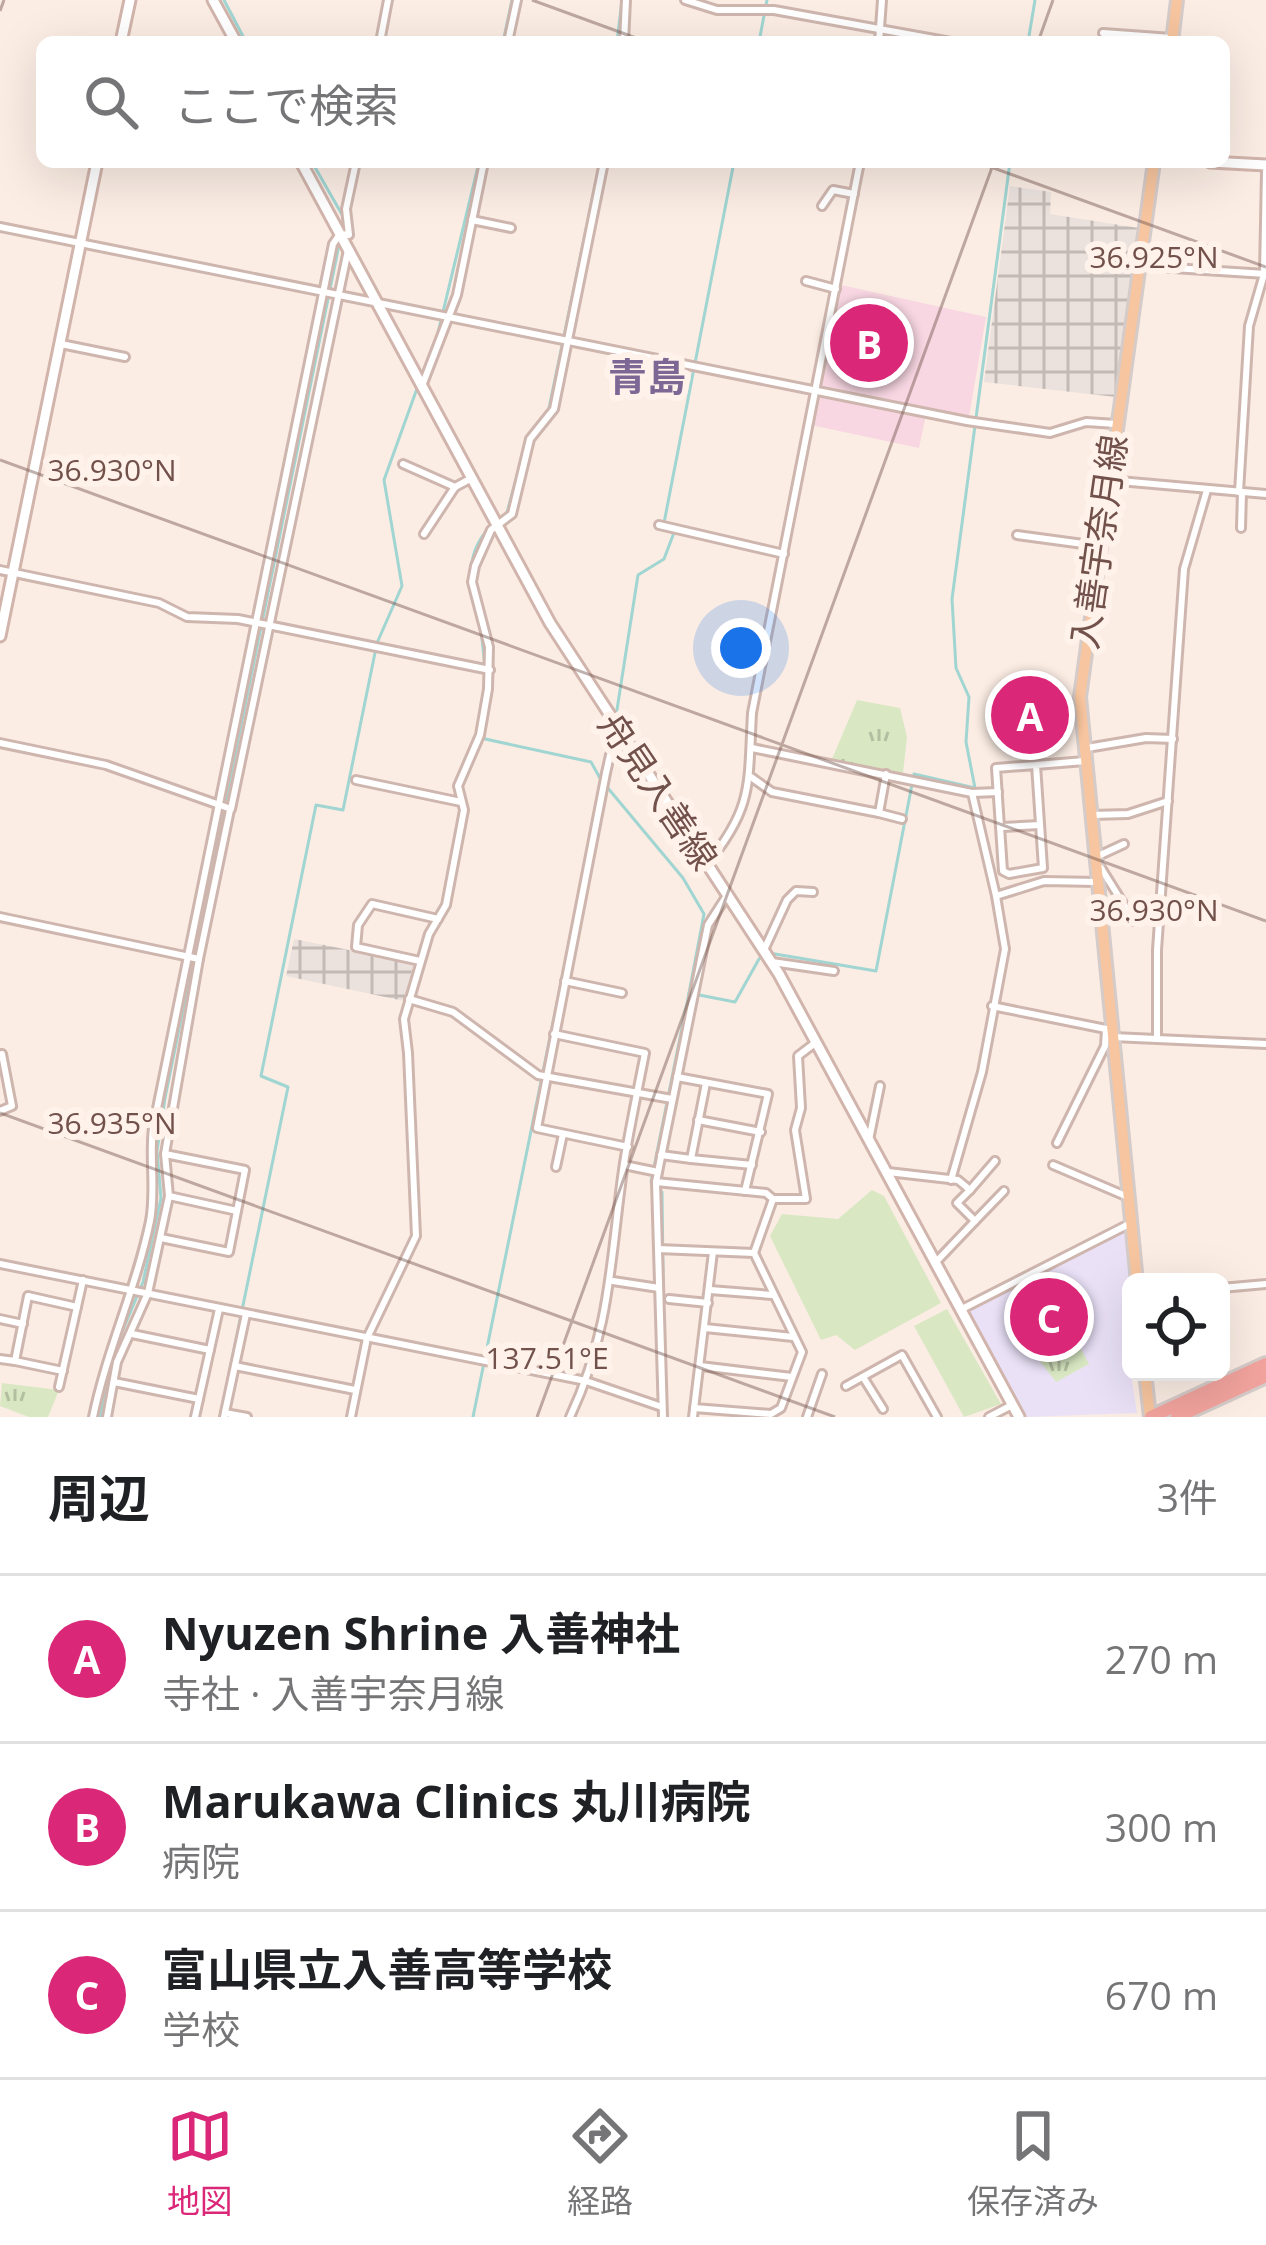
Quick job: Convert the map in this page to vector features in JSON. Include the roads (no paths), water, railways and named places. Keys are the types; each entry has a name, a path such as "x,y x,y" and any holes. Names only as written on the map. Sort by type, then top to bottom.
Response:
{"highway":[{"path":"1150,1417 1266,1364"},
{"path":"1177,1417 1266,1376"}],"main road":[{"path":"122,36 130,0"},
{"path":"213,0 233,36"},
{"path":"1173,36 1178,0"},
{"path":"1230,164 1266,168"},
{"path":"0,636 96,168"},
{"name":"舟見入善線","path":"304,168 497,527 626,744 772,962 1019,1417"},
{"name":"入善宇奈月線","path":"1135,1273 1085,755 1081,665 1153,168"},
{"path":"1146,1381 1150,1417"}],"street":[{"path":"381,36 388,0"},
{"path":"509,36 517,0"},
{"path":"624,36 626,0"},
{"path":"879,36 882,0"},
{"path":"690,1 918,36"},
{"path":"1103,33 1133,36"},
{"path":"107,1417 113,1382 148,1293 169,1196 165,1154 199,959 267,625 329,290 332,244 340,234 349,235 346,209 355,168"},
{"path":"421,389 449,317 483,168"},
{"path":"351,1417 367,1338 416,1236 408,1053 402,1033 421,961 446,905 461,802 458,786 481,735 490,670 472,582 484,540 512,514 530,439 554,409 603,168"},
{"path":"707,864 740,819 751,777 751,717 859,168"},
{"path":"1241,528 1249,326 1265,274 1266,168"},
{"path":"822,206 833,190 854,194"},
{"path":"472,220 511,228"},
{"path":"0,227 1050,434 1086,422 1116,424"},
{"path":"93,1417 106,1354 134,1290 151,1215 153,1128 255,622 329,290 349,250"},
{"path":"1139,265 1265,274"},
{"path":"806,281 836,289"},
{"path":"61,344 125,357"},
{"path":"403,464 455,487"},
{"path":"424,534 455,487 470,478"},
{"path":"1108,480 1266,494"},
{"path":"1157,1039 1184,568 1207,490"},
{"path":"658,525 784,554"},
{"path":"1017,535 1098,546"},
{"path":"0,570 159,603 199,620 255,622 490,670"},
{"path":"1036,765 1043,868 1009,874 1004,871 1000,827 1000,764 1036,765 1146,738 1173,740"},
{"path":"0,743 106,765 230,809"},
{"path":"626,744 610,755 536,1129 628,1147"},
{"path":"752,748 972,793 998,792"},
{"path":"879,814 886,774"},
{"path":"751,777 772,792 902,819"},
{"path":"356,780 461,802"},
{"path":"951,1180 982,1072 1005,938 972,793"},
{"path":"1091,815 1129,814 1168,801"},
{"path":"1000,827 1040,825"},
{"path":"1124,844 1095,858 1134,921"},
{"path":"996,896 1044,881 1097,882"},
{"path":"764,950 787,900 796,891 813,892"},
{"path":"0,1264 586,1381 662,1412 656,1182 708,925 728,895"},
{"path":"421,961 356,947 358,925 372,904 438,919"},
{"path":"0,917 199,959"},
{"path":"772,962 834,970"},
{"path":"565,981 622,993"},
{"path":"409,999 453,1012 546,1077 672,1099"},
{"path":"992,1006 1157,1039 1266,1044"},
{"path":"1057,1143 1110,1032"},
{"path":"554,1034 645,1053 624,1165 614,1281 586,1381 570,1417"},
{"path":"656,1182 745,1191 773,1199 806,1199 795,1130 801,1108 798,1056 817,1043"},
{"path":"0,1111 12,1106 2,1054"},
{"path":"677,1077 768,1094 745,1191"},
{"path":"691,1159 706,1082"},
{"path":"869,1141 880,1086"},
{"path":"698,1120 761,1132"},
{"path":"556,1167 563,1134"},
{"path":"160,1238 229,1252 245,1170 165,1154"},
{"path":"661,1155 752,1165"},
{"path":"975,1221 957,1203 994,1160"},
{"path":"624,1165 658,1172"},
{"path":"1053,1165 1128,1197"},
{"path":"886,1172 951,1180 970,1190"},
{"path":"935,1263 1004,1191"},
{"path":"169,1196 237,1211"},
{"path":"713,1252 693,1412 771,1414 781,1408 802,1352 754,1253 773,1199"},
{"path":"960,1310 1131,1222"},
{"path":"658,1249 754,1253"},
{"path":"59,1388 83,1280"},
{"path":"614,1281 659,1288"},
{"path":"1230,1287 1266,1284"},
{"path":"710,1290 774,1295"},
{"path":"15,1361 28,1296 77,1307"},
{"path":"669,1299 708,1303"},
{"path":"196,1417 219,1309"},
{"path":"246,1314 225,1415 248,1417"},
{"path":"0,1319 22,1324"},
{"path":"705,1328 793,1337"},
{"path":"131,1334 210,1350"},
{"path":"846,1386 902,1355 937,1417"},
{"path":"0,1359 63,1372"},
{"path":"235,1366 356,1390"},
{"path":"700,1366 792,1377"},
{"path":"806,1417 822,1374"},
{"path":"863,1377 883,1408"},
{"path":"113,1382 199,1399"},
{"path":"989,1417 1012,1405"}],"waterway":[{"path":"224,0 243,36"},
{"path":"504,36 512,0"},
{"path":"618,36 622,0"},
{"path":"760,36 767,0"},
{"path":"1029,36 1035,0"},
{"path":"315,168 344,218"},
{"path":"436,341 478,168"},
{"path":"548,413 599,168"},
{"path":"664,523 733,168"},
{"path":"664,1349 662,1192 651,1182 689,993 735,1002 759,959 769,953 876,971 914,774 975,788 966,742 969,697 956,668 952,599 1009,168"},
{"path":"112,1356 143,1282 161,1198 157,1151 165,1098 339,245"},
{"path":"220,1417 288,1087 261,1076 316,805 343,810 377,643 402,586 384,480 419,383"},
{"path":"506,516 527,439"},
{"path":"477,614 472,566 478,544 493,524"},
{"path":"616,716 638,575 664,559 675,530"},
{"path":"481,629 485,667"},
{"path":"485,682 476,737 591,762 601,780"},
{"path":"601,774 610,751 620,741"},
{"path":"607,787 683,878 704,914 689,993"},
{"path":"473,1417 578,899"},
{"path":"100,1417 110,1365"},
{"path":"665,1388 667,1417"}],"place":[{"name":"Marukawa Clinics 丸川病院","path":"869,343"},
{"name":"Nyuzen Shrine 入善神社","path":"1030,715"},
{"name":"富山県立入善高等学校","path":"1049,1317"}],"district":[{"name":"青島","path":"647,377"}]}
